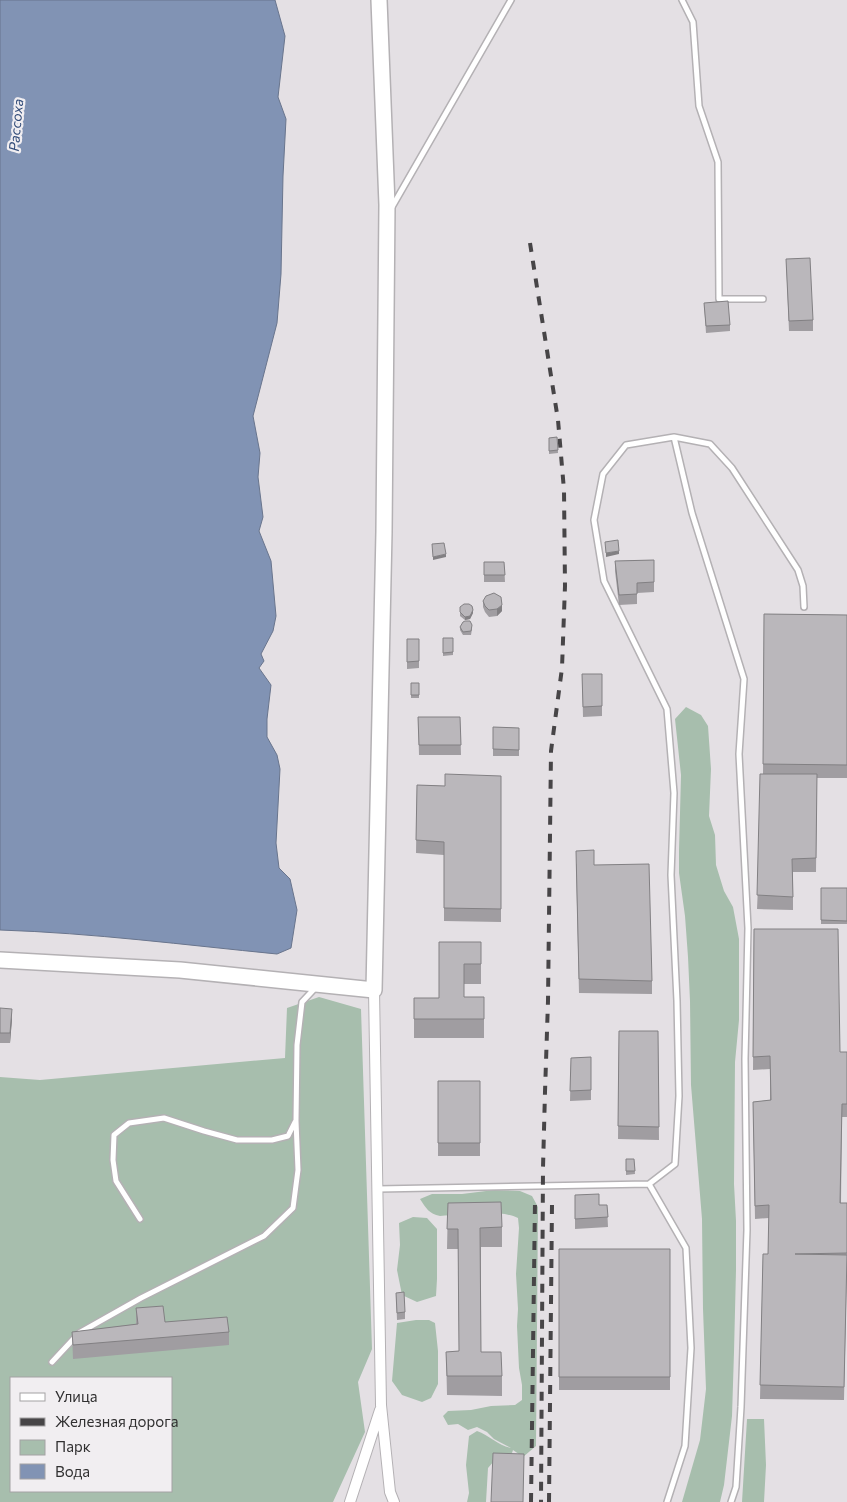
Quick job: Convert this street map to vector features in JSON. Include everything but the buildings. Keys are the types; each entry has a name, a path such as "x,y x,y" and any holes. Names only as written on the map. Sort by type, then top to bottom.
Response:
{"street":[{"path":"379,0 387,216 384,532 374,990 381,1405 390,1492 394,1502"},
{"path":"0,960 180,970 374,990"},
{"path":"350,1502 381,1405"}],"lane":[{"path":"387,216 511,0"},
{"path":"682,0 693,22 699,106 718,162 719,299 763,299"},
{"path":"674,437 692,514 744,679 739,754 748,928 745,1059 747,1230 741,1416 736,1488 731,1502"},
{"path":"378,1189 649,1184 676,1164 679,1096 672,875 674,793 667,709 604,581 594,520 603,474 626,445 674,437 710,444 732,468 759,512 789,554 798,570 803,586 804,607"},
{"path":"52,1362 79,1333 141,1298 264,1236 293,1208 298,1170 296,1121 297,1045 302,1002 319,984"},
{"path":"140,1219 116,1180 113,1160 114,1135 129,1123 164,1118 237,1140 272,1140 288,1136 296,1121"},
{"path":"649,1184 686,1248 691,1348 685,1446 667,1502"}],"green space":[{"path":"686,707 701,715 708,726 711,769 709,816 715,835 716,865 724,891 733,907 739,939 739,1020 735,1062 734,1184 736,1270 732,1416 724,1485 720,1502 682,1502 700,1440 706,1389 702,1219 691,1085 688,957 679,873 681,775 675,719"},
{"path":"319,997 361,1009 372,1349 358,1382 365,1432 333,1502 0,1502 0,1077 40,1080 285,1058 287,1008"},
{"path":"494,1190 520,1191 532,1196 538,1207 536,1446 523,1457 513,1450 510,1459 494,1461 488,1468 486,1502 467,1502 469,1493 466,1465 469,1436 477,1431 511,1448 477,1427 468,1430 458,1424 448,1425 443,1416 448,1411 515,1405 522,1400 517,1326 518,1218 491,1213 440,1216 430,1212 420,1199 432,1194 462,1194"},
{"path":"413,1217 427,1218 437,1229 436,1296 417,1302 402,1295 397,1270 400,1245 399,1223"},
{"path":"429,1320 435,1323 438,1351 438,1384 431,1398 422,1402 402,1395 392,1381 397,1323"},
{"path":"747,1419 764,1419 766,1465 764,1502 742,1502"}],"water":[{"name":"Рассоха","path":"0,0 275,0 285,36 278,97 286,119 281,274 277,323 253,416 260,453 258,477 263,517 259,531 271,561 276,616 273,631 261,654 264,661 259,668 271,685 267,737 277,755 280,769 276,843 279,868 290,879 297,910 291,948 277,954 104,937 0,930"}],"railway":[{"path":"530,243 558,420 564,490 565,586 562,668 551,751 548,1001 543,1168 541,1502"},
{"path":"531,1502 535,1202"},
{"path":"549,1502 552,1204"}]}
